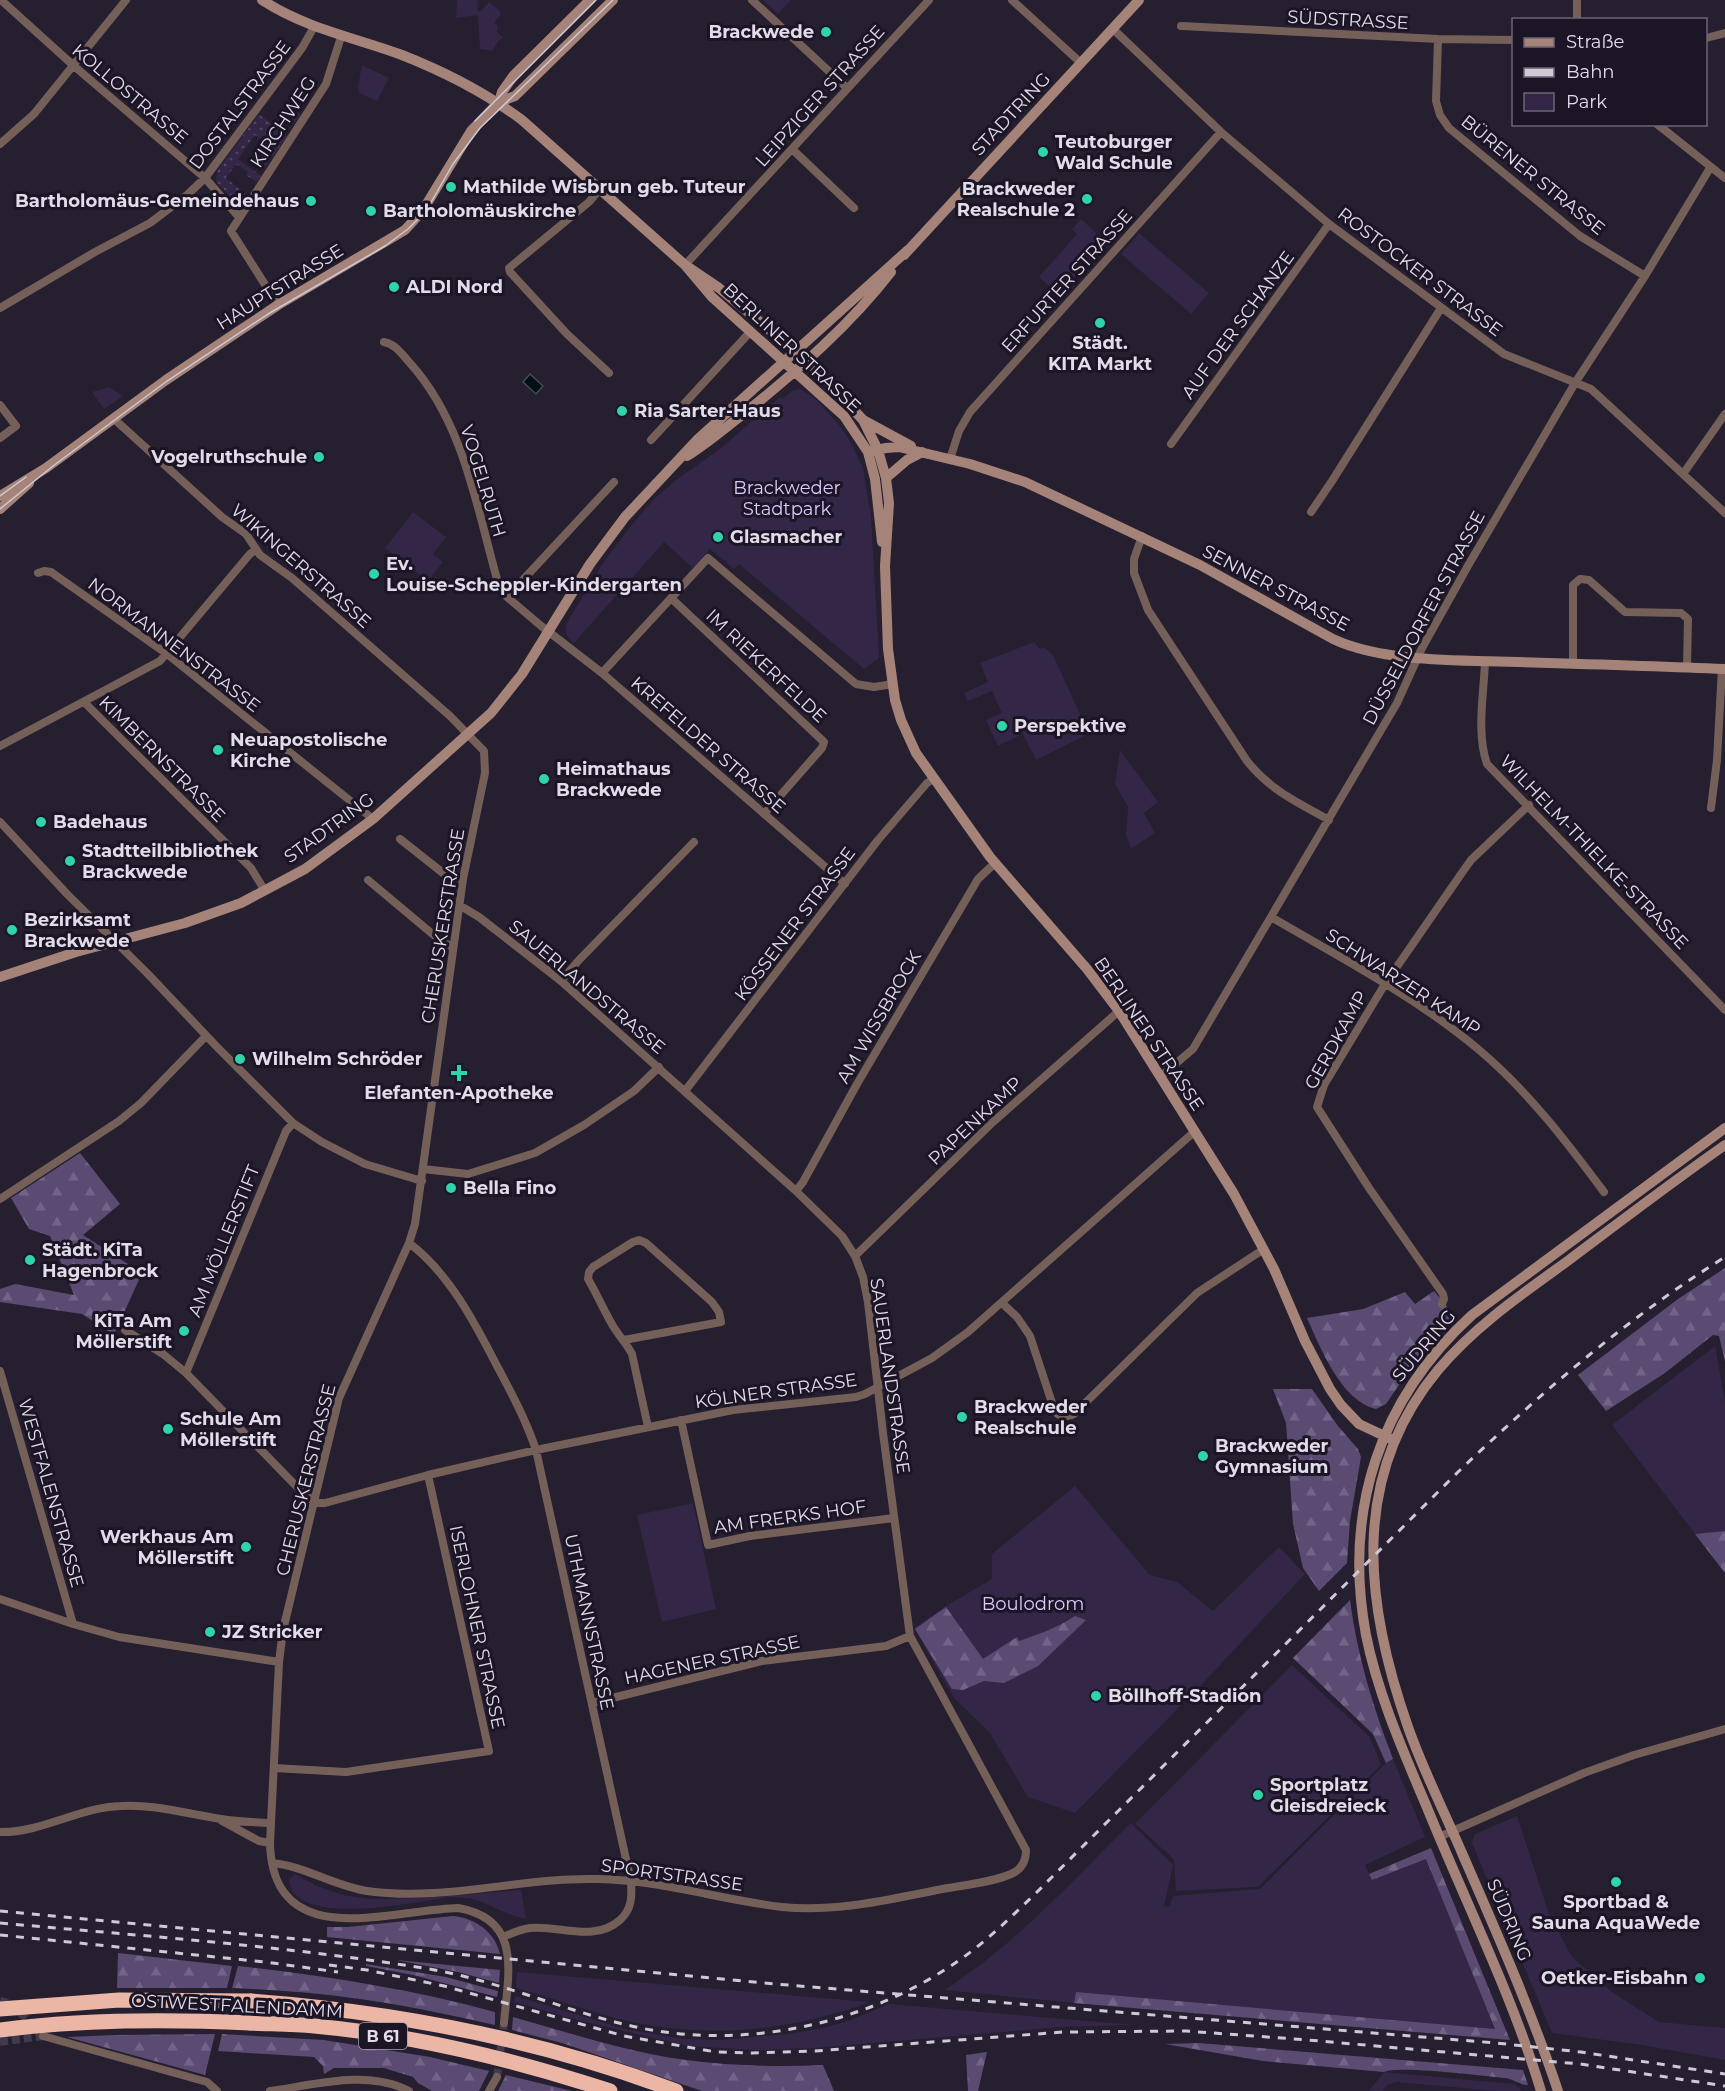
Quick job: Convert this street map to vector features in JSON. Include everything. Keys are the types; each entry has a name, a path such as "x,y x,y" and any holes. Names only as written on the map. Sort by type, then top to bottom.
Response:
{"highway":[{"name":"OSTWESTFALENDAMM","path":"0,2009 119,2000 251,2001 318,2006 488,2034 569,2055 676,2091"},
{"name":"OSTWESTFALENDAMM","path":"0,2030 122,2020 182,2020 314,2026 387,2036 473,2053 561,2075 610,2091"}],"street":[{"name":"KOLLOSTRASSE","path":"1,0 205,178 239,217"},
{"path":"0,144 34,114 126,0"},
{"name":"BERLINER STRASSE","path":"262,0 285,14 314,27 408,58 499,102 528,125 685,265 719,288 795,351 832,385 863,420 873,451 886,478 889,503 885,566"},
{"name":"HAUPTSTRASSE","path":"0,509 46,468 166,380 278,305 405,230 423,210 467,136 499,102 515,96 613,0"},
{"path":"752,0 847,88"},
{"name":"LEIPZIGER STRASSE","path":"685,265 929,0"},
{"path":"1012,0 1081,63"},
{"name":"STADTRING","path":"677,463 700,448 806,361 877,290 908,250 1139,0"},
{"path":"1577,18 1578,0"},
{"name":"HAUPTSTRASSE","path":"499,102 502,92 514,75 585,1"},
{"name":"SÜDSTRASSE","path":"1181,26 1438,39 1512,40"},
{"name":"DOSTALSTRASSE","path":"0,308 95,252 150,223 173,207 205,178 302,48 314,27"},
{"name":"ROSTOCKER STRASSE","path":"1113,29 1221,132 1329,224 1504,354 1591,389 1725,513"},
{"path":"1707,38 1725,33"},
{"name":"KIRCHWEG","path":"239,217 315,104 332,70 341,37"},
{"name":"BÜRENER STRASSE","path":"1438,39 1437,101 1440,115 1449,128 1580,236 1644,276"},
{"path":"1659,126 1725,178"},
{"name":"ERFURTER STRASSE","path":"950,459 959,430 970,412 1221,132"},
{"path":"792,149 854,208"},
{"name":"DÜSSELDORFER STRASSE","path":"1160,1077 1193,1049 1397,703 1418,657 1469,564 1575,383 1710,168"},
{"path":"599,190 589,202 509,268 510,272 552,319 609,373"},
{"path":"239,217 231,231 278,305"},
{"name":"AUF DER SCHANZE","path":"1172,444 1329,224"},
{"name":"STADTRING","path":"0,977 76,951 209,915 265,891 305,869 373,819 469,735 498,705 522,674 590,564 625,517 654,484 698,439 908,250"},
{"name":"BERLINER STRASSE","path":"685,265 712,297 844,416 873,451 885,566 888,649 892,684 901,720 916,753 995,863 1087,969 1119,1011 1234,1194 1264,1249 1317,1367 1341,1405 1359,1424 1395,1441"},
{"path":"1311,512 1441,308"},
{"path":"651,440 751,331"},
{"name":"VOGELRUTH","path":"384,342 394,346 425,380 448,419 461,453 496,579 507,597 548,632"},
{"path":"0,405 16,426 0,438"},
{"path":"1683,474 1725,414"},
{"name":"WIKINGERSTRASSE","path":"113,418 222,517 246,534 256,549 272,565 292,578 469,735"},
{"path":"863,420 922,452"},
{"name":"SENNER STRASSE","path":"873,451 899,447 997,472 1024,482 1200,565 1344,644 1374,652 1485,661 1723,668"},
{"path":"886,478 907,460 922,452"},
{"name":"HAUPTSTRASSE","path":"0,496 46,468"},
{"path":"507,597 614,482"},
{"path":"1142,537 1134,559 1134,573 1148,610 1247,761 1260,778 1278,792 1329,820"},
{"path":"0,746 152,667 167,654 256,549"},
{"path":"602,673 708,558 856,684 874,687 892,684"},
{"name":"NORMANNENSTRASSE","path":"38,573 51,572 167,654 373,819"},
{"path":"1573,664 1573,585 1580,579 1590,580 1625,612 1681,613 1688,619 1687,667"},
{"name":"IM RIEKERFELDE","path":"671,598 824,742 822,748 764,814"},
{"name":"KREFELDER STRASSE","path":"548,632 602,673 844,884"},
{"name":"WILHELM-THIELKE-STRASSE","path":"1485,661 1482,750 1487,764 1725,1010"},
{"path":"1712,808 1723,668"},
{"name":"KIMBERNSTRASSE","path":"84,702 251,868 265,891"},
{"name":"CHERUSKERSTRASSE","path":"469,735 484,751 485,764 459,905 417,1214 408,1244 343,1388 283,1630 279,1662 270,1843 276,1878 283,1891 306,1911 322,1917 339,1919 458,1908 472,1910 486,1917 503,1936"},
{"name":"KÖSSENER STRASSE","path":"686,1091 878,840 933,779"},
{"name":"GERDKAMP","path":"1442,1304 1443,1294 1369,1188 1317,1107 1324,1085 1384,984 1471,860 1529,805"},
{"path":"0,822 67,894 293,1123 322,1142 359,1161 422,1181"},
{"path":"400,839 443,873 463,879"},
{"path":"561,981 694,842"},
{"name":"AM WISSBROCK","path":"796,1191 978,879 995,863"},
{"path":"368,880 442,942 453,947"},
{"name":"SAUERLANDSTRASSE","path":"459,905 479,917 561,981 659,1067 796,1191 842,1236 855,1256 863,1277 868,1302 910,1636 1026,1850 1026,1857"},
{"name":"SCHWARZER KAMP","path":"1271,917 1384,984 1447,1025 1478,1049 1515,1083 1552,1124 1604,1192"},
{"name":"PAPENKAMP","path":"855,1256 993,1122 1119,1011"},
{"path":"0,1199 119,1121 141,1103 206,1036"},
{"path":"423,1170 468,1174 535,1153 634,1091 659,1067"},
{"name":"AM MÖLLERSTIFT","path":"186,1373 286,1131 293,1123"},
{"name":"SÜDRING","path":"1541,2091 1516,2020 1385,1703 1366,1635 1359,1583 1361,1515 1374,1462 1383,1437 1403,1397 1425,1365 1455,1331 1472,1315 1725,1128"},
{"name":"KÖLNER STRASSE","path":"315,1503 325,1503 428,1475 536,1450 681,1420 733,1410 846,1399 865,1394 948,1348 1002,1303 1194,1132"},
{"name":"SÜDRING","path":"1558,2091 1532,2019 1408,1728 1381,1632 1374,1572 1374,1515 1383,1473 1395,1441 1407,1416 1438,1370 1483,1323 1725,1145"},
{"path":"624,1340 721,1322 719,1312 712,1302 646,1243 639,1240 589,1272 588,1279 632,1354 648,1427"},
{"name":"UTHMANNSTRASSE","path":"408,1244 424,1256 470,1314 527,1423 536,1450 631,1882 632,1898 628,1910 614,1924 605,1929 586,1932 530,1928 503,1936"},
{"path":"1002,1303 1017,1317 1030,1336 1055,1412 1059,1416 1066,1417 1074,1414 1197,1293 1264,1249"},
{"path":"125,1330 163,1354 186,1373 315,1503"},
{"name":"WESTFALENSTRASSE","path":"0,1371 73,1624"},
{"name":"AM FRERKS HOF","path":"681,1420 708,1545 750,1536 894,1518"},
{"name":"ISERLOHNER STRASSE","path":"274,1768 346,1772 489,1751 428,1475"},
{"path":"0,1599 73,1624 148,1642 279,1662"},
{"name":"HAGENER STRASSE","path":"592,1702 762,1661 886,1646 910,1636"},
{"path":"1439,1837 1584,1773 1634,1755 1725,1729"},
{"path":"0,1832 29,1829 92,1809 121,1806 174,1809 219,1819 271,1823"},
{"path":"219,1819 259,1841 270,1843"},
{"name":"SPORTSTRASSE","path":"272,1863 289,1865 366,1891 400,1894 547,1881 598,1879 631,1882 782,1907 812,1909 840,1907 980,1883 1014,1873 1023,1865 1026,1857"},
{"path":"503,1936 507,1944 509,1963 504,2023"},
{"path":"43,2036 207,2082 217,2091"},
{"path":"489,2091 497,2077"},
{"path":"270,2091 358,2080 384,2081 409,2091"}],"green space":[{"path":"457,0 478,0 477,10 480,12 489,2 499,10 501,15 494,23 498,26 497,32 503,38 492,51 480,49 478,15 456,18"},
{"path":"763,0 791,0 778,14"},
{"path":"362,65 389,78 377,101 359,93"},
{"path":"292,108 301,115 292,126 284,119"},
{"path":"259,114 287,136 264,169 256,163 266,143 255,135 238,159 261,176 257,182 246,175 248,172 236,164 226,178 247,195 243,200 234,201 216,181 217,171"},
{"path":"1081,219 1106,242 1059,294 1039,277 1077,234 1072,229"},
{"path":"1139,233 1209,293 1191,314 1121,254"},
{"path":"109,387 123,396 104,409 92,392"},
{"name":"Brackweder Stadtpark","path":"800,389 817,400 840,426 863,468 871,516 879,658 864,669 739,564 734,569 710,549 693,568 664,542 574,643 571,641 566,634 568,621 603,563 654,499 676,480 720,449 780,397 782,399 794,390"},
{"path":"413,512 446,537 433,554 443,562 428,581 385,548"},
{"path":"1034,642 1040,649 1044,647 1053,655 1088,732 1036,760 1023,734 998,746 986,720 1002,713 992,691 968,701 964,693 988,682 980,663"},
{"path":"1120,750 1158,802 1144,813 1155,833 1131,849 1126,834 1128,807 1115,784"},
{"path":"80,1153 120,1204 83,1235 142,1273 114,1335 82,1314 0,1302 0,1289 15,1284 74,1295 50,1236 29,1229 11,1198"},
{"path":"1725,1268 1725,1361 1719,1336 1713,1335 1665,1373 1606,1411 1578,1375 1678,1299"},
{"path":"1434,1291 1450,1310 1449,1319 1433,1335 1386,1404 1376,1409 1364,1404 1352,1395 1333,1371 1307,1318 1363,1309 1405,1292 1415,1304"},
{"path":"1715,1346 1725,1402 1725,1531 1695,1534 1612,1425"},
{"path":"1273,1389 1312,1389 1338,1426 1358,1449 1361,1457 1350,1521 1347,1563 1319,1591 1303,1568 1293,1524 1286,1423"},
{"name":"Boulodrom","path":"1075,1486 1150,1575 1177,1582 1213,1611 1279,1547 1305,1574 1205,1681 1075,1813 1028,1797 990,1733 954,1698 914,1628 992,1579 992,1554"},
{"path":"693,1503 716,1609 662,1622 637,1515"},
{"path":"1725,1531 1725,1573 1695,1534"},
{"path":"1350,1600 1367,1681 1393,1759 1386,1763 1373,1734 1293,1658"},
{"path":"946,1607 983,1659 1017,1637 1019,1641 1034,1636 1075,1616 1086,1620 1038,1666 1004,1683 984,1681 963,1690 952,1689 915,1629"},
{"name":"Sportplatz Gleisdreieck","path":"1292,1665 1370,1737 1381,1765 1258,1887 1176,1891 1174,1859 1135,1824"},
{"path":"1393,1759 1425,1837 1365,1865 1372,1880 1426,1858 1495,2029 1076,1992 1074,2003 944,1990 1019,1933 1131,1823 1173,1865 1164,1906 1169,1907 1173,1896 1260,1889 1386,1763"},
{"path":"1517,1816 1549,1914 1572,1957 1612,1992 1659,2022 1725,2028 1725,2060 1642,2045 1552,2033 1472,1843 1475,1834"},
{"path":"1431,1848 1510,2040 1074,2003 1076,1992 1495,2029 1426,1859 1372,1880 1369,1874"},
{"path":"295,1874 317,1886 343,1895 370,1899 425,1898 521,1890 526,1919 465,1898 450,1897 359,1909 311,1904 296,1895 289,1879"},
{"path":"461,1917 483,1927 494,1939 500,1954 327,1937 327,1927 348,1927"},
{"path":"118,1953 232,1966 227,1988 117,1988"},
{"path":"396,1960 500,1970 499,1983 458,1972"},
{"path":"366,1964 446,1977 498,1991 497,1997 413,1975 366,1966"},
{"path":"238,1966 336,1979 432,1997 495,2012 495,2025 360,1999 232,1988"},
{"path":"517,1972 870,2002 817,2018 763,2028 708,2031 680,2029 618,2019 516,1988"},
{"path":"515,1996 625,2029 683,2039 720,2040 788,2034 848,2021 889,2004 1134,2025 1061,2027 815,2048 753,2050 688,2046 577,2020 514,2002"},
{"path":"513,2017 577,2036 664,2057 720,2064 823,2065 834,2091 702,2091 562,2043 512,2030"},
{"path":"215,2034 205,2075 67,2037 115,2035"},
{"path":"222,2034 324,2040 430,2057 489,2071 479,2091 432,2091 418,2083 413,2077 384,2068 334,2068 324,2074 323,2066 314,2057 218,2051"},
{"path":"1199,2043 1523,2070 1528,2085 1505,2078 1461,2073 1422,2070 1384,2072 1263,2061 1165,2044"},
{"path":"987,2052 978,2091 968,2091 966,2055"},
{"path":"1384,2072 1514,2084 1522,2091 1495,2091 1397,2082 1387,2085 1382,2091 1369,2091"},
{"path":"506,2075 572,2091 498,2091"}],"shaded area":[{"path":"530,374 543,386 536,394 523,382"}],"tunnel":[{"path":"0,2001 12,2004 34,2027"},
{"path":"497,2077 504,2023"},
{"path":"0,2042 43,2036"}],"tram line":[{"path":"475,121 596,0"},
{"path":"0,509 53,466 167,381 268,314 385,246 408,229 426,211 453,164 480,128 613,0"},
{"path":"0,496 26,477"}],"railway":[{"path":"0,1923 269,1948 429,1969 478,1980 623,2024 666,2032 711,2036 755,2034 842,2017 884,2002 924,1982 961,1959 990,1936 1490,1442 1553,1385 1619,1331 1725,1257"},
{"path":"0,1911 775,1984 1496,2043 1581,2052 1725,2074"},
{"path":"0,1935 265,1962 338,1972"},
{"path":"329,1965 367,1970 444,1986 624,2036 716,2052 815,2051 1063,2032 1186,2031 1580,2064 1725,2086"}],"place":[{"name":"Brackwede","path":"826,32"},
{"name":"Teutoburger Wald Schule","path":"1043,152"},
{"name":"Mathilde Wisbrun geb. Tuteur","path":"451,187"},
{"name":"Brackweder Realschule 2","path":"1087,199"},
{"name":"Bartholomäus-Gemeindehaus","path":"311,201"},
{"name":"Bartholomäuskirche","path":"371,211"},
{"name":"ALDI Nord","path":"394,287"},
{"name":"Städt. KITA Markt","path":"1100,323"},
{"name":"Ria Sarter-Haus","path":"622,411"},
{"name":"Vogelruthschule","path":"319,457"},
{"name":"Glasmacher","path":"718,537"},
{"name":"Ev. Louise-Scheppler-Kindergarten","path":"374,574"},
{"name":"Perspektive","path":"1002,726"},
{"name":"Neuapostolische Kirche","path":"218,750"},
{"name":"Heimathaus Brackwede","path":"544,779"},
{"name":"Badehaus","path":"41,822"},
{"name":"Stadtteilbibliothek Brackwede","path":"70,861"},
{"name":"Bezirksamt Brackwede","path":"12,930"},
{"name":"Wilhelm Schröder","path":"240,1059"},
{"name":"Elefanten-Apotheke","path":"459,1073"},
{"name":"Bella Fino","path":"451,1188"},
{"name":"Städt. KiTa Hagenbrock","path":"30,1260"},
{"name":"KiTa Am Möllerstift","path":"184,1331"},
{"name":"Brackweder Realschule","path":"962,1417"},
{"name":"Schule Am Möllerstift","path":"168,1429"},
{"name":"Brackweder Gymnasium","path":"1203,1456"},
{"name":"Werkhaus Am Möllerstift","path":"246,1547"},
{"name":"JZ Stricker","path":"210,1632"},
{"name":"Böllhoff-Stadion","path":"1096,1696"},
{"name":"Sportplatz Gleisdreieck","path":"1258,1795"},
{"name":"Sportbad & Sauna AquaWede","path":"1616,1882"},
{"name":"Oetker-Eisbahn","path":"1700,1978"}]}
